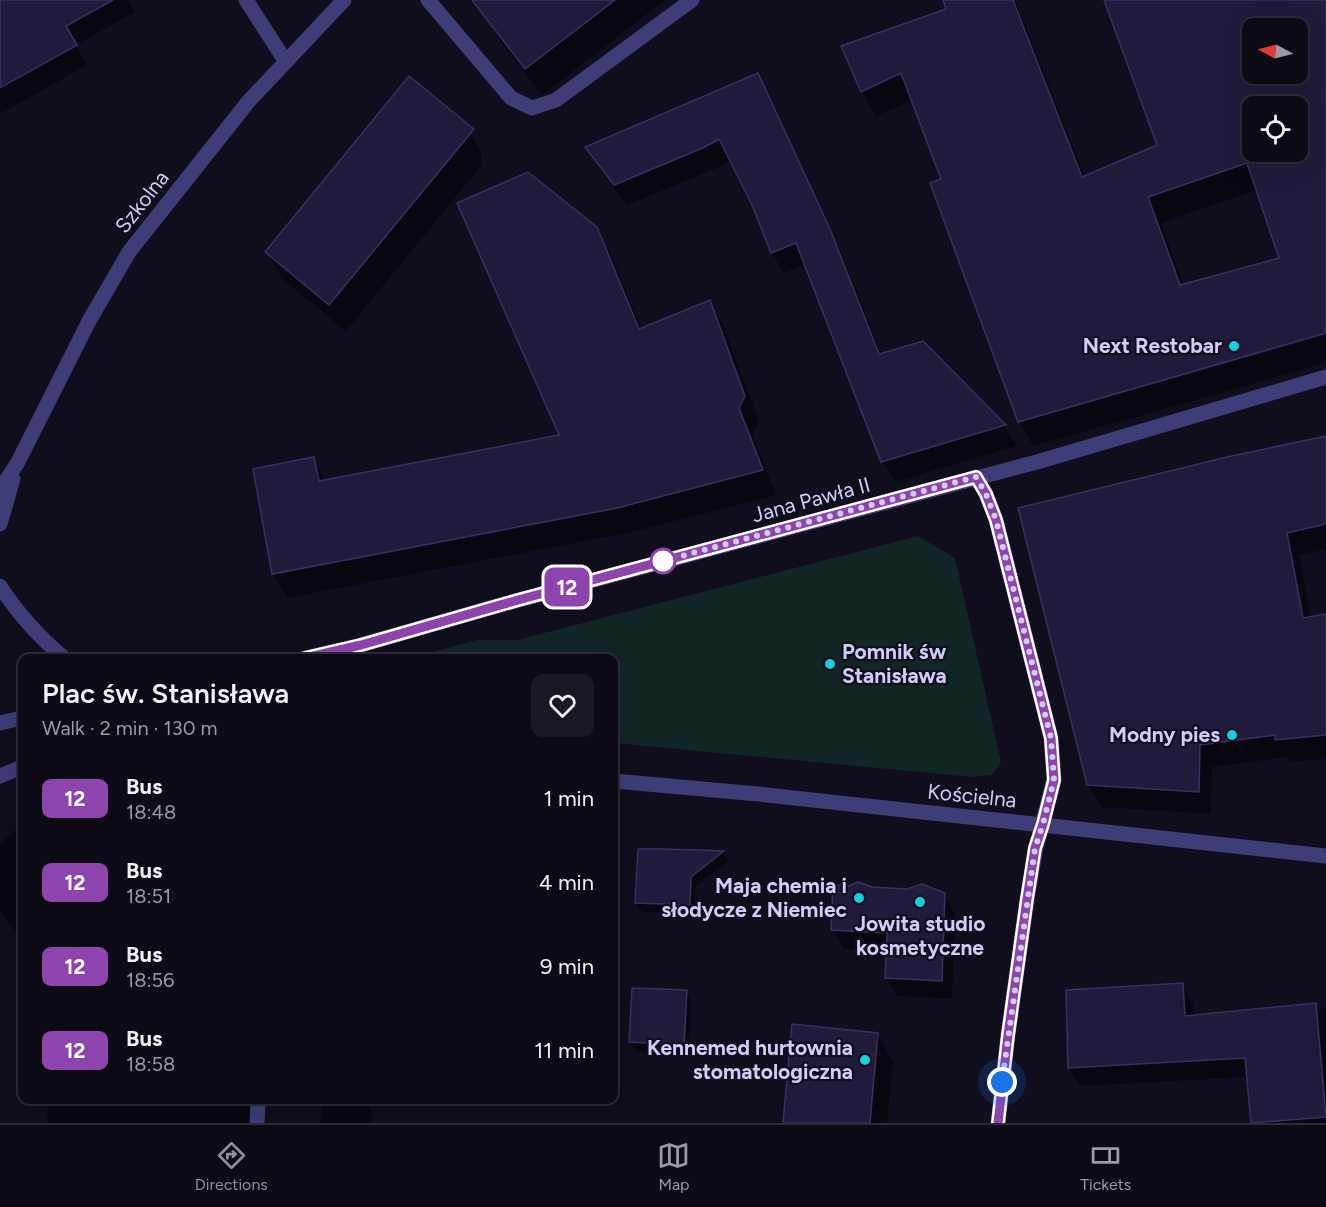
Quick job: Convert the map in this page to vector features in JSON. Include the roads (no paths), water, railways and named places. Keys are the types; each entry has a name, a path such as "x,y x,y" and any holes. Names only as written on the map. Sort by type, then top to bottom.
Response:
{"street":[{"path":"246,0 286,62"},
{"name":"Szkolna","path":"0,490 18,462 88,321 129,252 248,102 344,0"},
{"path":"428,0 511,98 532,108 556,100 692,0"},
{"name":"Jana Pawła II","path":"343,654 363,652 497,606 976,477 1326,377"},
{"name":"Szkolna","path":"0,524 18,462"},
{"path":"976,477 986,494 996,520 1051,738 1054,780 1035,848 1008,1035 998,1123"},
{"path":"0,585 38,636 59,654"},
{"path":"0,723 18,719"},
{"path":"0,776 18,769"},
{"name":"Kościelna","path":"618,781 1043,824 1326,856"},
{"path":"256,1123 258,1104"}],"place":[{"name":"Next Restobar","path":"1234,346"},
{"name":"Pomnik św Stanisława","path":"830,664"},
{"name":"Modny pies","path":"1232,735"},
{"name":"Maja chemia i słodycze z Niemiec","path":"859,898"},
{"name":"Jowita studio kosmetyczne","path":"920,902"},
{"name":"Kennemed hurtownia stomatologiczna","path":"865,1060"}]}
